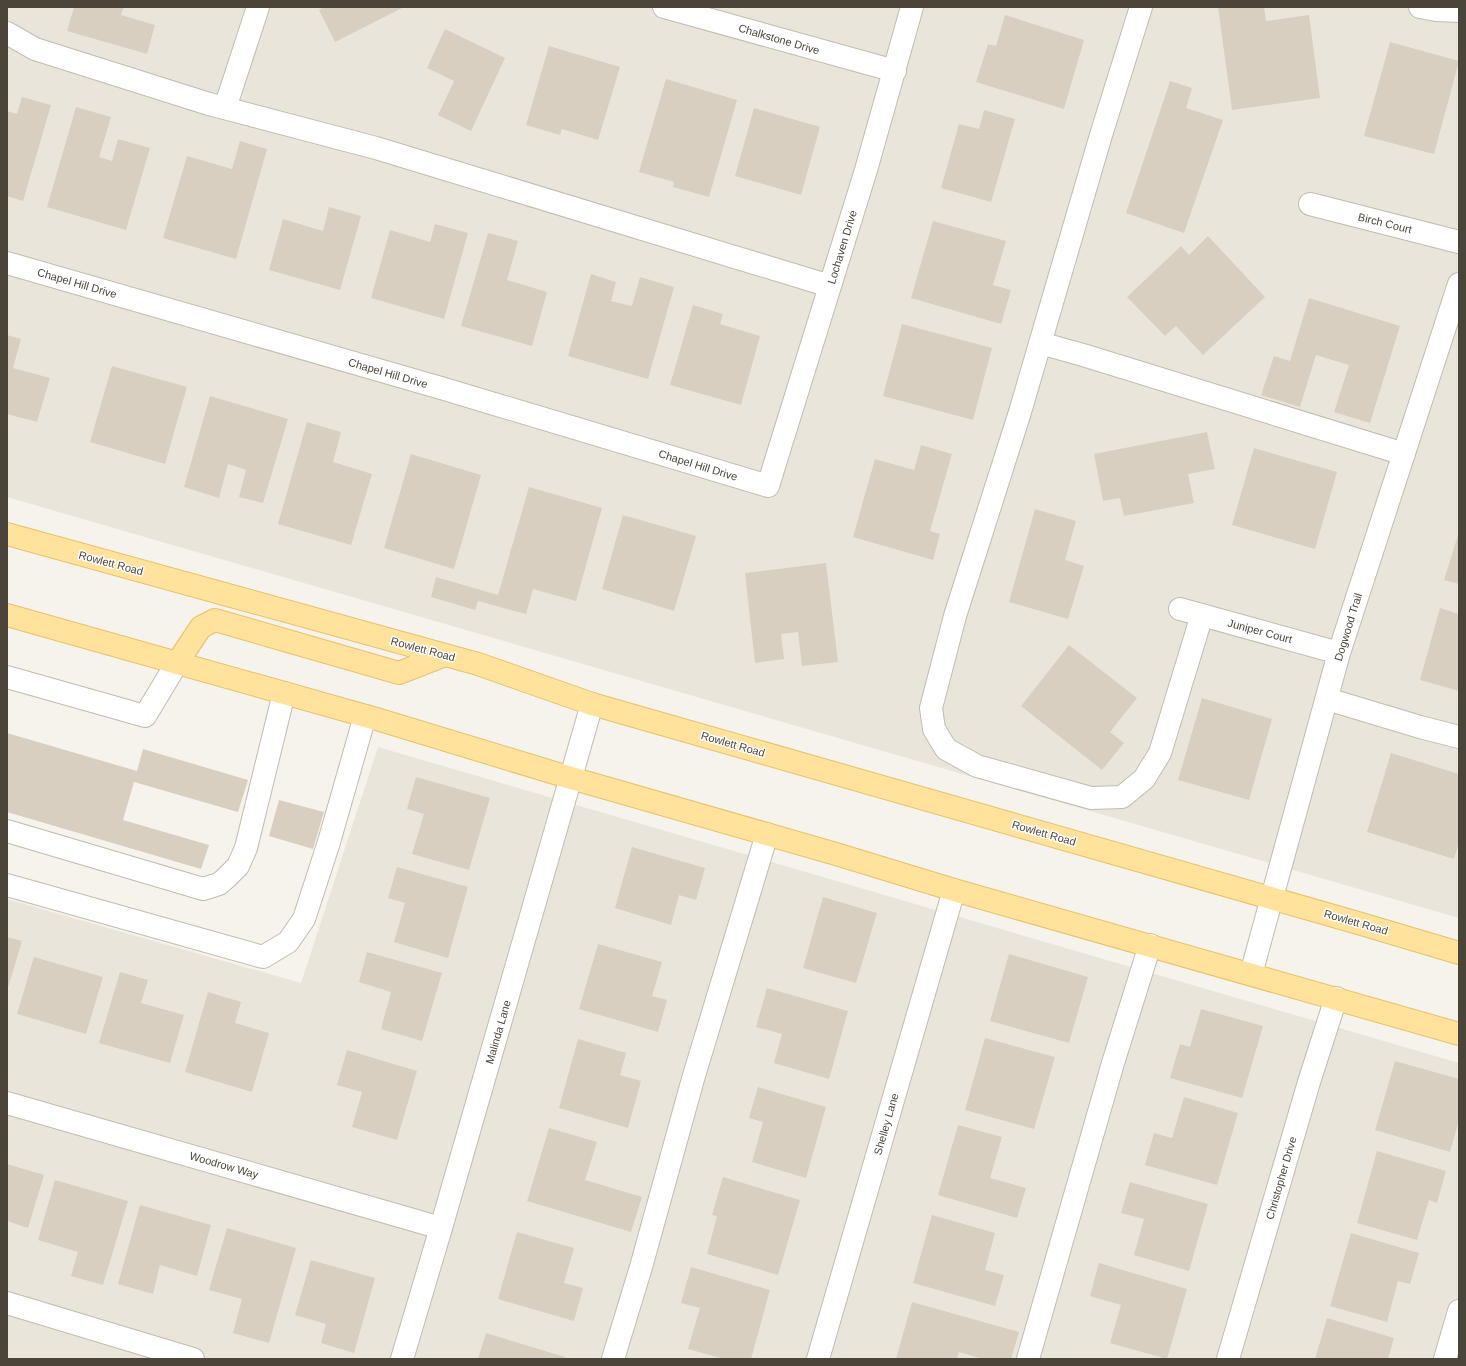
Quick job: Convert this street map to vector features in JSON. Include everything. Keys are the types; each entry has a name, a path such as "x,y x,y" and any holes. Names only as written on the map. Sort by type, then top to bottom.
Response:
{"main road":[{"name":"Rowlett Road","path":"7,534 445,654 592,704 1273,898 1459,953"},
{"path":"7,615 365,716 954,890 1459,1034"},
{"path":"177,663 201,628 215,620 399,673 445,654"}],"street":[{"path":"225,108 258,7"},
{"name":"Chalkstone Drive","path":"664,7 704,12 895,71"},
{"name":"Lochaven Drive","path":"768,486 866,170 912,7"},
{"path":"1141,7 1101,135 985,525 955,616 931,708 934,729 946,749 976,766 1091,798 1122,798 1144,780 1160,753 1202,615"},
{"path":"1420,7 1436,10 1459,11"},
{"path":"7,33 35,49 225,108 376,148 830,286"},
{"name":"Birch Court","path":"1310,204 1459,242"},
{"name":"Chapel Hill Drive","path":"7,263 441,388 768,486"},
{"name":"Dogwood Trail","path":"1251,974 1339,653 1459,284"},
{"path":"1040,343 1404,454"},
{"name":"Juniper Court","path":"1180,609 1339,653"},
{"path":"7,677 145,716 177,663"},
{"path":"7,831 203,889 219,884 238,866 246,848 284,693"},
{"path":"1327,699 1459,737"},
{"name":"Malinda Lane","path":"402,1359 592,704"},
{"path":"7,885 263,957 288,942 304,920 329,842 365,716"},
{"path":"613,1359 641,1267 695,1072 767,834"},
{"name":"Shelley Lane","path":"818,1359 954,890"},
{"path":"1028,1359 1150,945"},
{"name":"Christopher Drive","path":"1228,1359 1309,1082 1336,998"},
{"name":"Woodrow Way","path":"7,1103 441,1228"},
{"path":"7,1303 193,1359"},
{"path":"1445,1359 1459,1311"}],"shaded area":[{"path":"7,7 1459,7 1459,918 7,497"},
{"path":"378,747 1459,1063 1459,1359 7,1359 7,899 301,983"}],"building":[{"path":"74,7 124,7 121,15 155,25 147,54 67,31"},
{"path":"324,7 404,7 335,42 319,10"},
{"path":"1218,7 1264,7 1266,21 1309,15 1320,98 1232,110"},
{"path":"1005,15 1084,40 1064,109 976,82 988,44 996,46"},
{"path":"445,29 505,58 471,131 438,115 454,81 427,68"},
{"path":"1390,42 1459,61 1434,154 1364,136"},
{"path":"549,46 620,67 598,140 562,129 560,135 526,125"},
{"path":"666,79 737,100 709,197 673,187 674,182 639,172"},
{"path":"1170,81 1192,88 1186,108 1223,120 1184,233 1126,213"},
{"path":"22,97 51,105 23,201 7,196 7,111 17,114"},
{"path":"76,107 111,117 99,157 112,161 118,139 150,148 126,230 47,207"},
{"path":"754,108 820,127 801,195 735,176"},
{"path":"984,110 1015,119 991,202 941,188 959,124 979,129"},
{"path":"240,141 267,149 236,259 163,238 187,156 232,169"},
{"path":"329,207 361,216 340,290 269,270 283,219 323,231"},
{"path":"933,221 1006,241 993,285 1011,290 1001,324 911,298"},
{"path":"435,224 468,233 444,319 371,298 390,230 430,242"},
{"path":"488,233 518,241 507,280 547,292 532,346 461,326"},
{"path":"1208,236 1265,297 1203,355 1176,326 1165,336 1127,297 1181,246 1189,255"},
{"path":"591,274 616,282 611,301 632,306 640,277 674,287 648,379 568,356"},
{"path":"1309,298 1400,326 1370,423 1334,412 1349,365 1316,355 1300,407 1261,395 1274,356 1290,361"},
{"path":"693,305 723,314 720,324 760,336 741,405 670,385"},
{"path":"902,324 992,348 973,420 883,396"},
{"path":"7,335 21,339 13,368 50,378 37,422 7,414"},
{"path":"112,366 187,387 165,464 90,442"},
{"path":"210,396 288,419 263,503 239,497 246,470 228,464 219,498 184,487"},
{"path":"307,422 341,432 333,462 372,474 351,545 278,524"},
{"path":"1207,432 1215,469 1188,474 1194,503 1124,516 1120,498 1103,501 1094,454"},
{"path":"921,445 952,454 930,531 940,534 933,560 853,537 875,459 914,470"},
{"path":"1254,448 1337,472 1315,549 1232,525"},
{"path":"411,454 481,475 454,569 384,548"},
{"path":"529,487 602,508 576,601 533,589 526,614 478,601 475,610 431,597 436,577 498,595"},
{"path":"1035,509 1076,521 1065,560 1084,566 1068,619 1009,602"},
{"path":"623,515 696,536 674,611 602,589"},
{"path":"1459,532 1459,584 1444,580"},
{"path":"826,563 838,662 802,666 798,632 781,634 784,659 755,663 745,573"},
{"path":"1440,608 1459,614 1459,691 1420,680"},
{"path":"1069,645 1137,698 1110,732 1124,743 1102,770 1021,706"},
{"path":"1202,698 1272,719 1249,800 1178,780"},
{"path":"7,733 137,771 143,749 248,780 238,812 134,782 123,820 209,845 201,869 7,812"},
{"path":"1391,753 1459,774 1459,842 1454,859 1367,832"},
{"path":"416,777 490,798 469,870 412,854 424,814 407,809"},
{"path":"279,800 324,812 313,849 269,836"},
{"path":"632,847 705,868 696,900 679,895 671,925 615,908"},
{"path":"397,867 468,887 448,958 394,942 405,903 388,898"},
{"path":"823,897 877,913 856,983 803,968"},
{"path":"7,937 22,941 7,991"},
{"path":"598,944 662,962 652,996 667,1000 658,1032 579,1009"},
{"path":"367,952 442,973 422,1041 381,1029 391,992 359,982"},
{"path":"1009,954 1088,977 1069,1043 990,1021"},
{"path":"34,957 103,977 86,1034 17,1014"},
{"path":"120,972 148,980 141,1003 184,1015 170,1063 99,1043"},
{"path":"767,988 848,1011 829,1079 774,1063 782,1034 756,1027"},
{"path":"208,992 241,1002 235,1023 269,1033 252,1092 185,1072"},
{"path":"1201,1009 1263,1026 1242,1098 1170,1078 1180,1044 1190,1047"},
{"path":"985,1038 1055,1057 1034,1129 965,1110"},
{"path":"578,1039 626,1053 620,1075 641,1081 628,1128 559,1108"},
{"path":"347,1050 417,1071 397,1140 352,1127 362,1092 337,1085"},
{"path":"1395,1061 1459,1079 1459,1120 1450,1152 1375,1130"},
{"path":"758,1087 826,1107 806,1178 752,1162 763,1122 749,1118"},
{"path":"1184,1097 1238,1113 1217,1185 1145,1165 1154,1133 1172,1138"},
{"path":"958,1125 1002,1137 990,1178 1026,1188 1017,1218 938,1195"},
{"path":"549,1128 597,1142 585,1180 642,1197 631,1232 527,1201"},
{"path":"1377,1151 1446,1171 1437,1203 1429,1200 1417,1240 1357,1223"},
{"path":"7,1164 44,1175 28,1228 7,1221"},
{"path":"723,1177 800,1200 778,1275 707,1254 717,1216 712,1215"},
{"path":"55,1180 128,1201 103,1285 71,1276 78,1252 38,1240"},
{"path":"1130,1182 1208,1204 1189,1271 1134,1255 1144,1219 1121,1213"},
{"path":"140,1205 211,1225 197,1276 160,1265 153,1294 118,1284"},
{"path":"932,1215 995,1233 985,1270 1004,1275 995,1306 913,1283"},
{"path":"227,1228 296,1248 269,1343 233,1333 242,1299 209,1290"},
{"path":"517,1232 574,1248 564,1283 583,1288 574,1321 498,1299"},
{"path":"1351,1233 1419,1253 1410,1284 1398,1281 1387,1322 1330,1306"},
{"path":"311,1260 375,1278 354,1353 321,1343 326,1324 295,1315"},
{"path":"1099,1263 1187,1289 1167,1359 1110,1343 1121,1305 1090,1296"},
{"path":"691,1267 770,1290 751,1359 724,1359 688,1349 700,1308 681,1303"},
{"path":"912,1302 1019,1332 1011,1359 983,1359 959,1352 957,1359 896,1359"},
{"path":"1327,1318 1394,1338 1388,1359 1315,1359"},
{"path":"486,1333 565,1357 565,1359 478,1359"}]}
